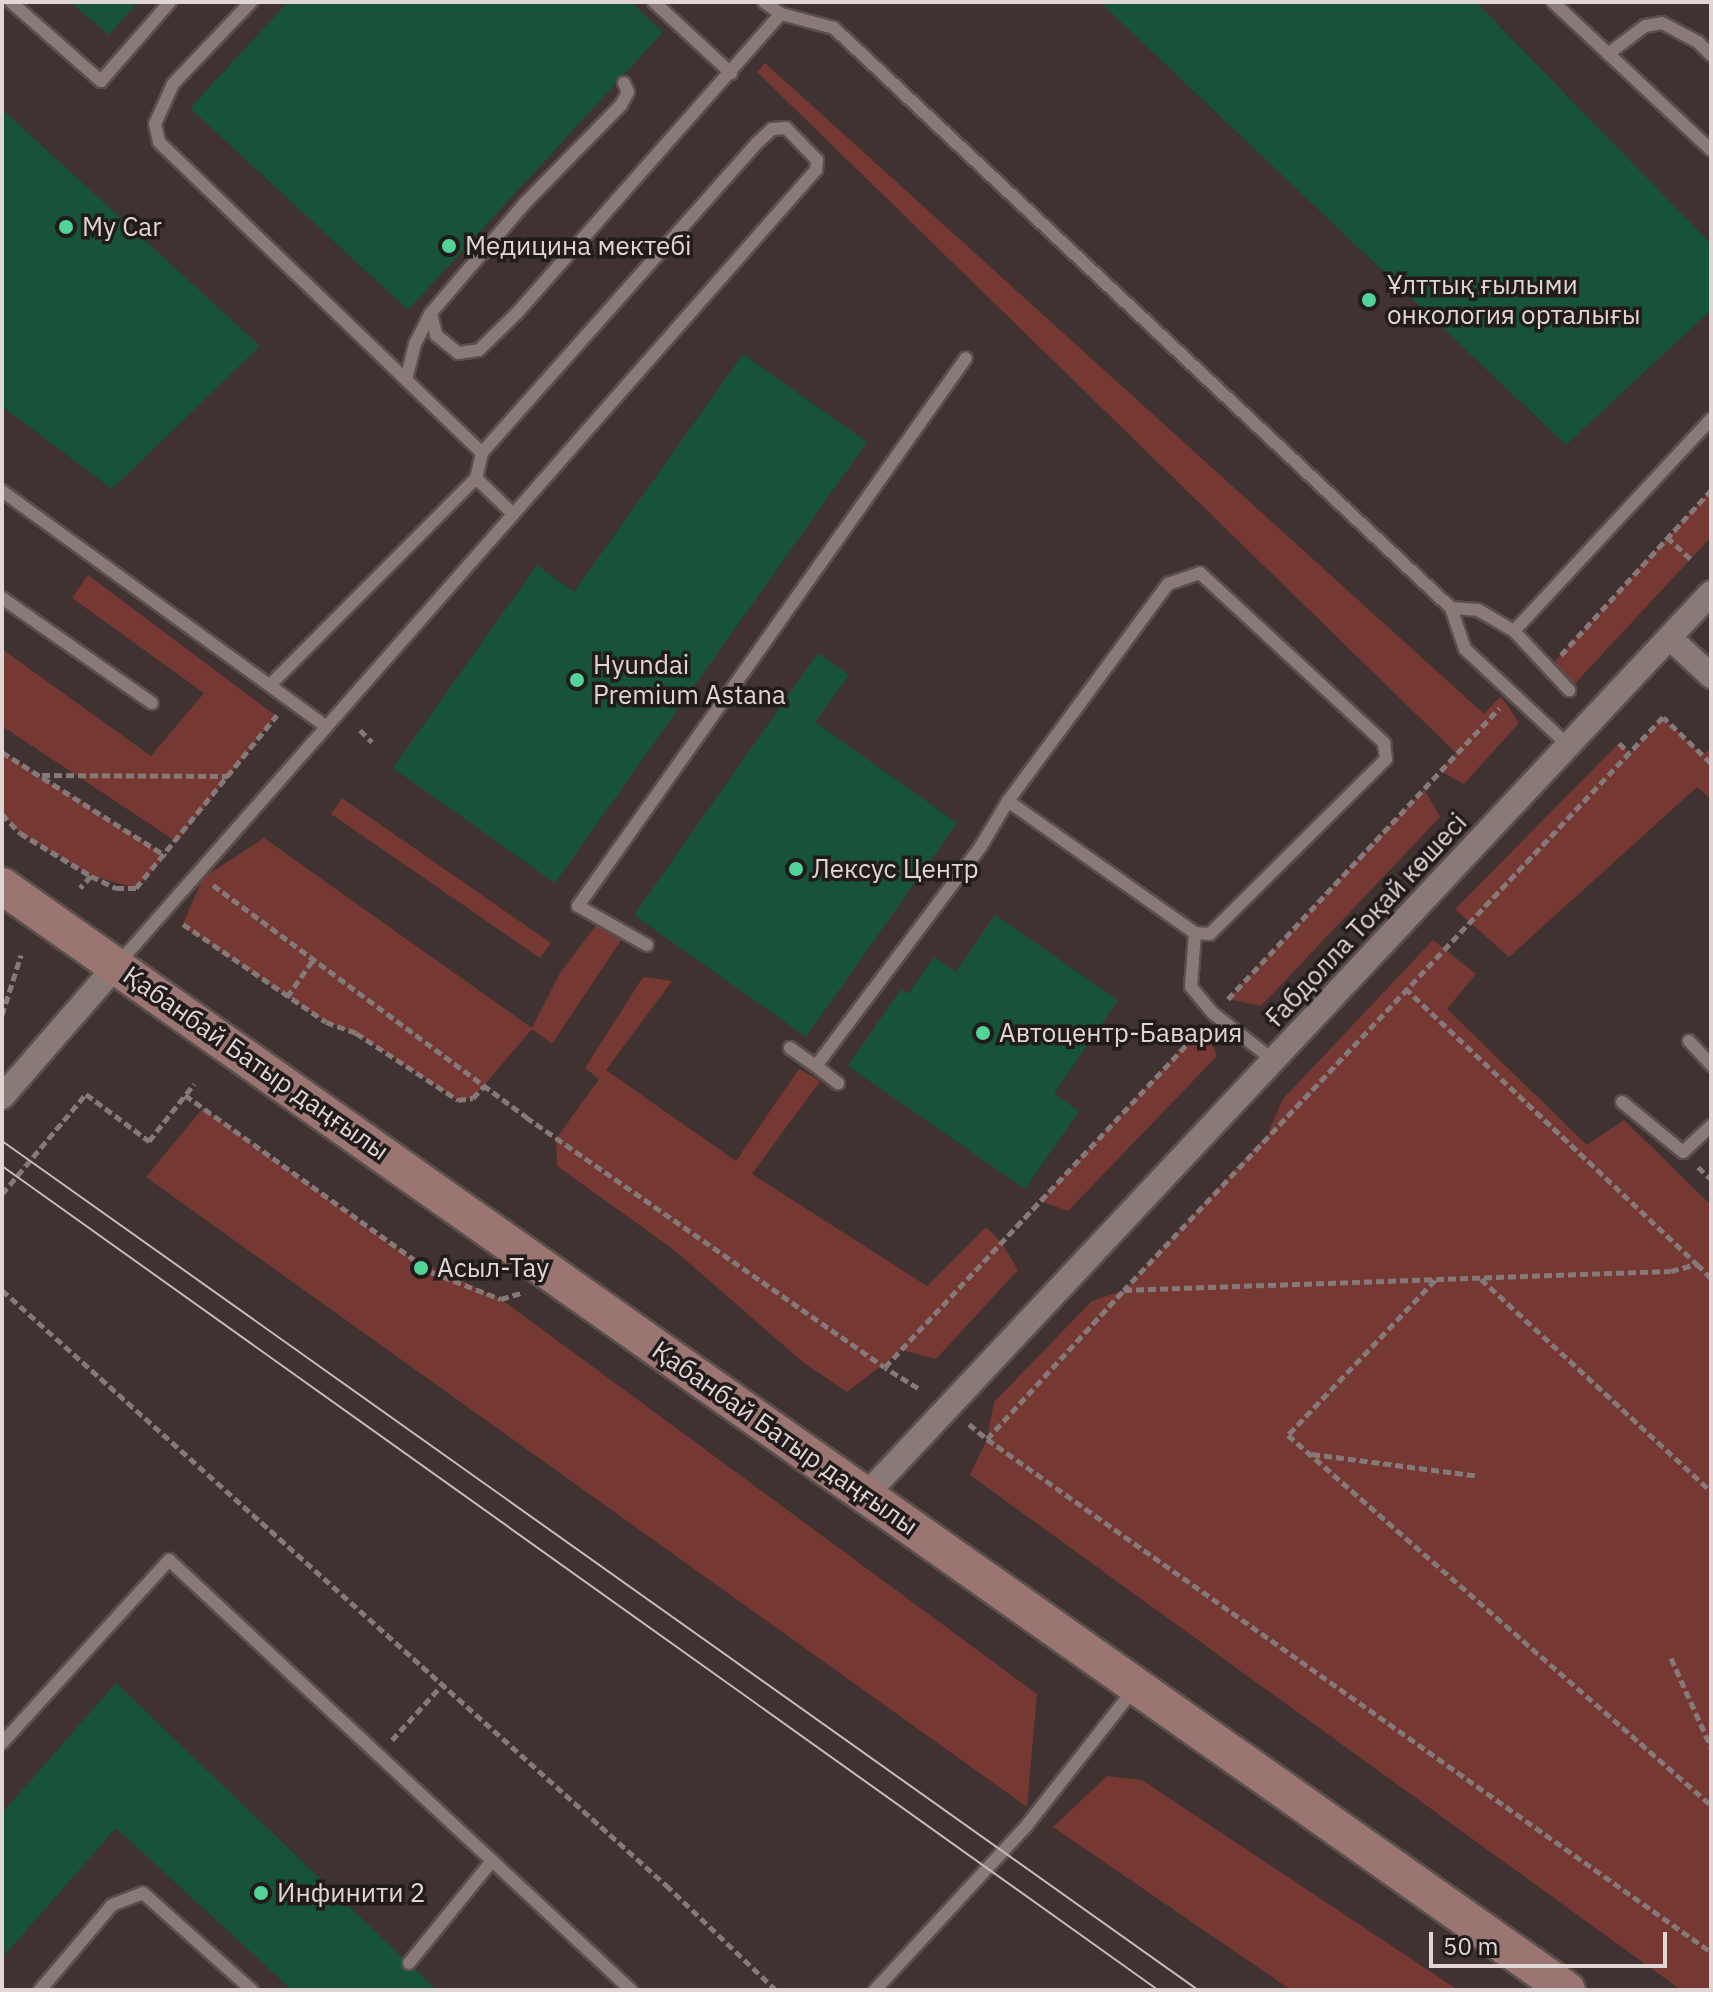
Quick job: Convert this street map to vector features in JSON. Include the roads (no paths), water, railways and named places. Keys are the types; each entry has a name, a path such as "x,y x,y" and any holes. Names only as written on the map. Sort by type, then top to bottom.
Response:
{"main road":[{"name":"Қабанбай Батыр даңғылы","path":"2,886 1567,1990"}],"street":[{"name":"Ғабдолла Тоқай көшесі","path":"865,1496 1711,593"},
{"path":"1670,638 1711,676"},
{"path":"2,1097 116,966"}],"lane":[{"path":"11,2 101,81 170,2"},
{"path":"251,2 173,84 155,124 159,142 482,453"},
{"path":"654,2 731,73"},
{"path":"764,2 781,14 834,28 1451,608 1465,649 1569,746"},
{"path":"1553,2 1711,150"},
{"path":"431,313 436,335 458,353 479,350 781,14"},
{"path":"1608,54 1645,26 1662,23 1698,42 1711,55"},
{"path":"406,380 415,344 431,313 526,202 621,105 628,92 624,83"},
{"path":"116,966 816,170 817,160 786,128 772,129 757,143 482,453 476,478 271,684"},
{"path":"647,945 578,906 966,358"},
{"path":"1514,631 1711,419"},
{"path":"476,478 513,514"},
{"path":"2,491 326,726"},
{"path":"816,1066 981,846 1008,801 1168,584 1200,573 1384,743 1386,759 1210,934 1195,933 1008,801"},
{"path":"2,598 152,703"},
{"path":"1451,608 1478,610 1514,631 1569,690"},
{"path":"1195,933 1191,987 1214,1014 1273,1060"},
{"path":"1689,1041 1711,1065"},
{"path":"790,1048 838,1083"},
{"path":"1622,1102 1683,1152 1711,1126"},
{"path":"2,1743 169,1560 631,1990"},
{"path":"875,1990 1027,1825 1136,1686"},
{"path":"409,1963 492,1861"},
{"path":"40,1990 112,1905 143,1893 252,1990"}],"tram line":[{"path":"2,1141 1198,1990"},
{"path":"2,1166 1158,1990"}],"place":[{"name":"My Car","path":"66,227"},
{"name":"Медицина мектебі","path":"449,246"},
{"name":"Ұлттық ғылыми онкология орталығы","path":"1369,300"},
{"name":"Hyundai Premium Astana","path":"577,680"},
{"name":"Лексус Центр","path":"796,869"},
{"name":"Автоцентр-Бавария","path":"983,1033"},
{"name":"Асыл-Тау","path":"421,1268"},
{"name":"Инфинити 2","path":"261,1893"}]}
